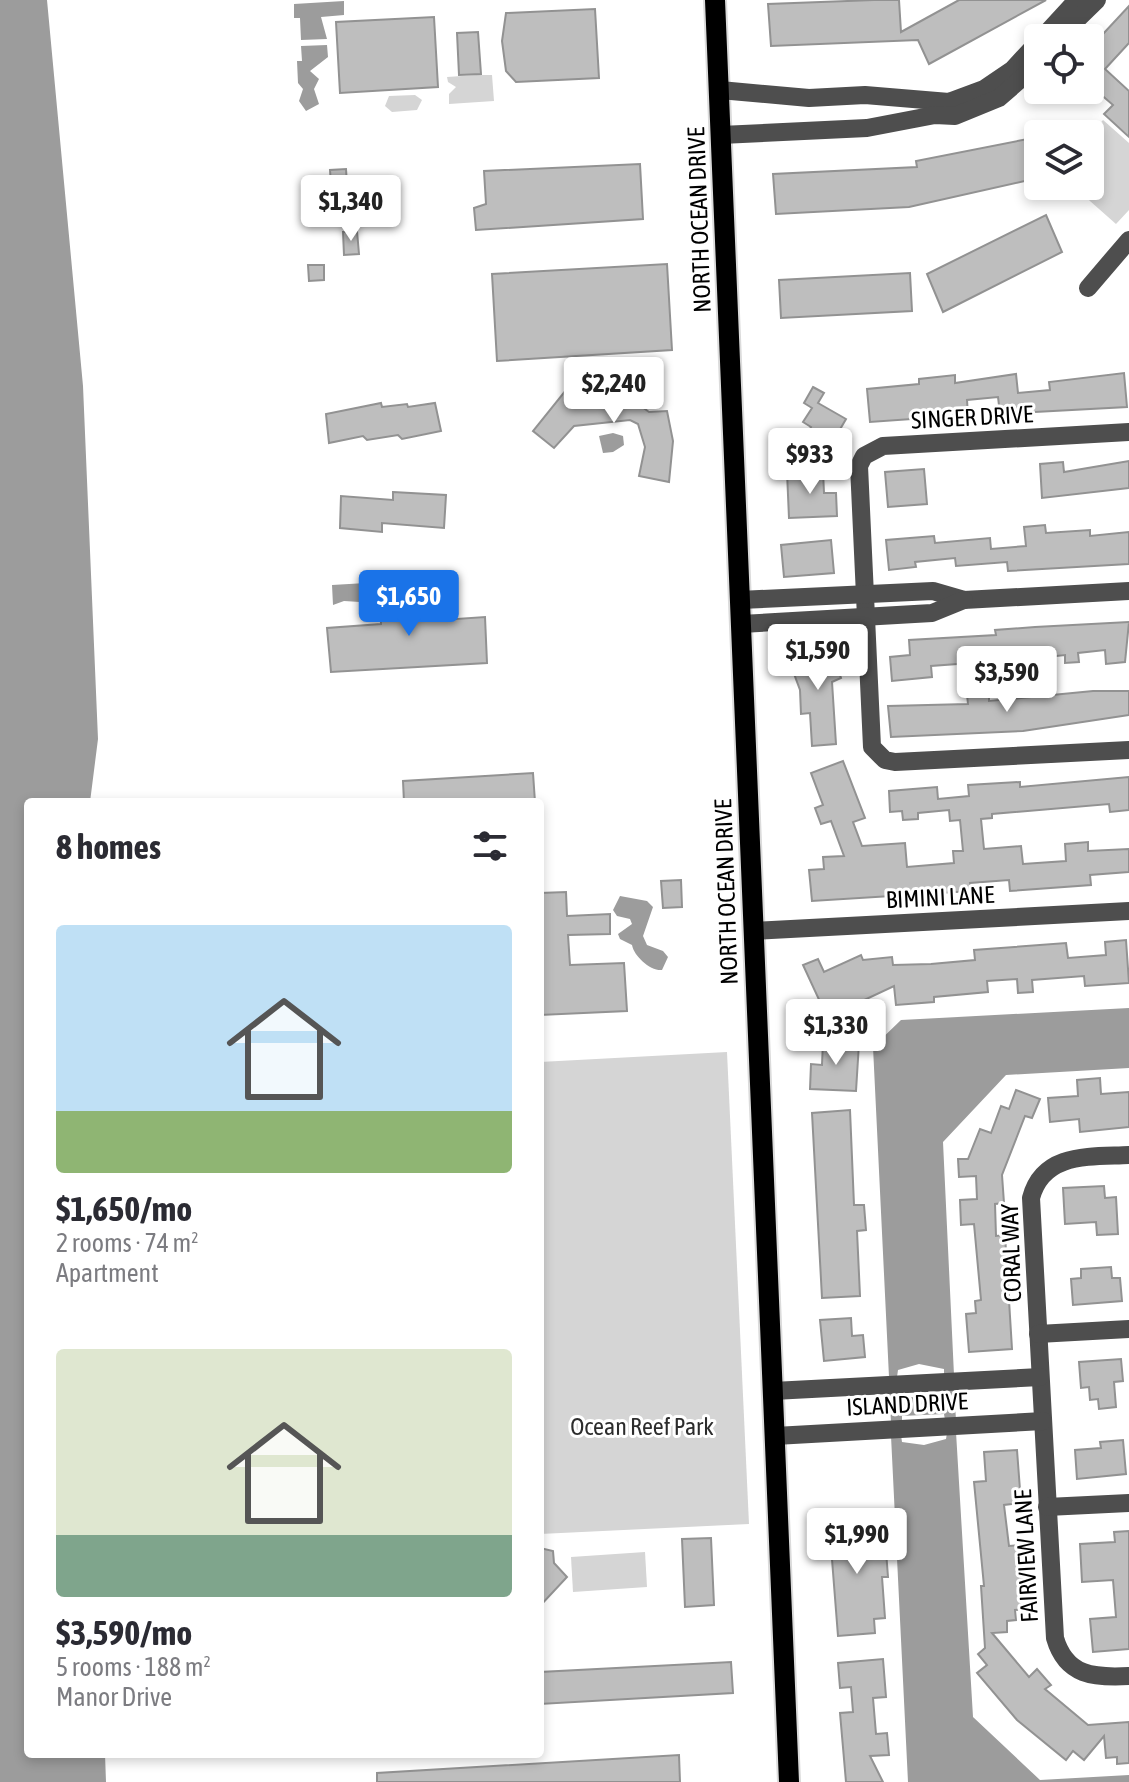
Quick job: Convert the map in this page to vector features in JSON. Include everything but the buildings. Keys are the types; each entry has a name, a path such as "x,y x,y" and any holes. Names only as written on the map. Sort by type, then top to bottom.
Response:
{"main road":[{"name":"NORTH OCEAN DRIVE","path":"715,0 789,1782"}],"street":[{"path":"1055,24 1077,0"},
{"path":"1072,24 1097,0"},
{"path":"720,90 809,98 865,95 949,102 984,89 1012,70 1024,57"},
{"path":"721,135 867,128 935,115 955,116 999,98 1024,76"},
{"path":"1088,288 1129,240"},
{"path":"1110,262 1129,254"},
{"name":"SINGER DRIVE","path":"1129,432 873,449 859,466 872,747 885,760 895,762 1129,750"},
{"path":"740,600 933,591 964,600"},
{"path":"741,624 932,613 964,600 1129,591"},
{"name":"BIMINI LANE","path":"754,931 1129,911"},
{"name":"CORAL WAY","path":"1040,1377 1031,1198 1034,1188 1047,1170 1064,1160 1129,1155"},
{"path":"1038,1334 1129,1329"},
{"name":"ISLAND DRIVE","path":"773,1391 1040,1377"},
{"name":"FAIRVIEW LANE","path":"1040,1377 1058,1649 1071,1667 1081,1673 1103,1678 1129,1676"},
{"name":"ISLAND DRIVE","path":"775,1436 1043,1421"},
{"path":"1047,1507 1129,1503"}],"green space":[{"path":"492,75 494,101 449,104 449,94 456,87 448,82 447,77"},
{"path":"415,95 422,100 417,110 392,112 385,106 389,96"},
{"path":"1104,121 1129,143 1129,210 1116,224 1089,200 1104,200"},
{"name":"Ocean Reef Park","path":"727,1052 749,1524 544,1534 544,1062"},
{"path":"645,1552 647,1587 573,1592 571,1557"}],"shaded area":[{"path":"0,0 47,0 83,386 98,739 91,798 24,798 24,1758 105,1758 106,1782 0,1782"},
{"path":"344,1 344,15 321,17 327,39 301,40 300,18 294,18 294,4"},
{"path":"327,45 328,57 310,71 319,79 314,89 319,104 306,111 299,101 303,89 298,83 297,61 302,61 301,46"},
{"path":"613,433 623,436 624,445 613,452 603,453 599,436"},
{"path":"383,582 384,593 378,596 376,603 344,601 333,605 332,585"},
{"path":"620,896 647,901 653,907 643,936 647,945 663,951 668,957 662,970 643,962 632,945 620,939 618,934 632,924 630,919 617,916 613,910"},
{"path":"1129,1008 1129,1068 1006,1075 943,1142 954,1375 944,1375 944,1369 919,1364 898,1370 897,1377 889,1377 873,1047 901,1020"},
{"path":"954,1387 956,1420 945,1420 944,1414 902,1416 902,1422 891,1422 889,1390 899,1389 900,1398 944,1395 944,1388"},
{"path":"956,1432 973,1717 1040,1780 1129,1775 1129,1782 908,1782 891,1436 901,1435 902,1442 924,1445 946,1439 947,1433"}]}
